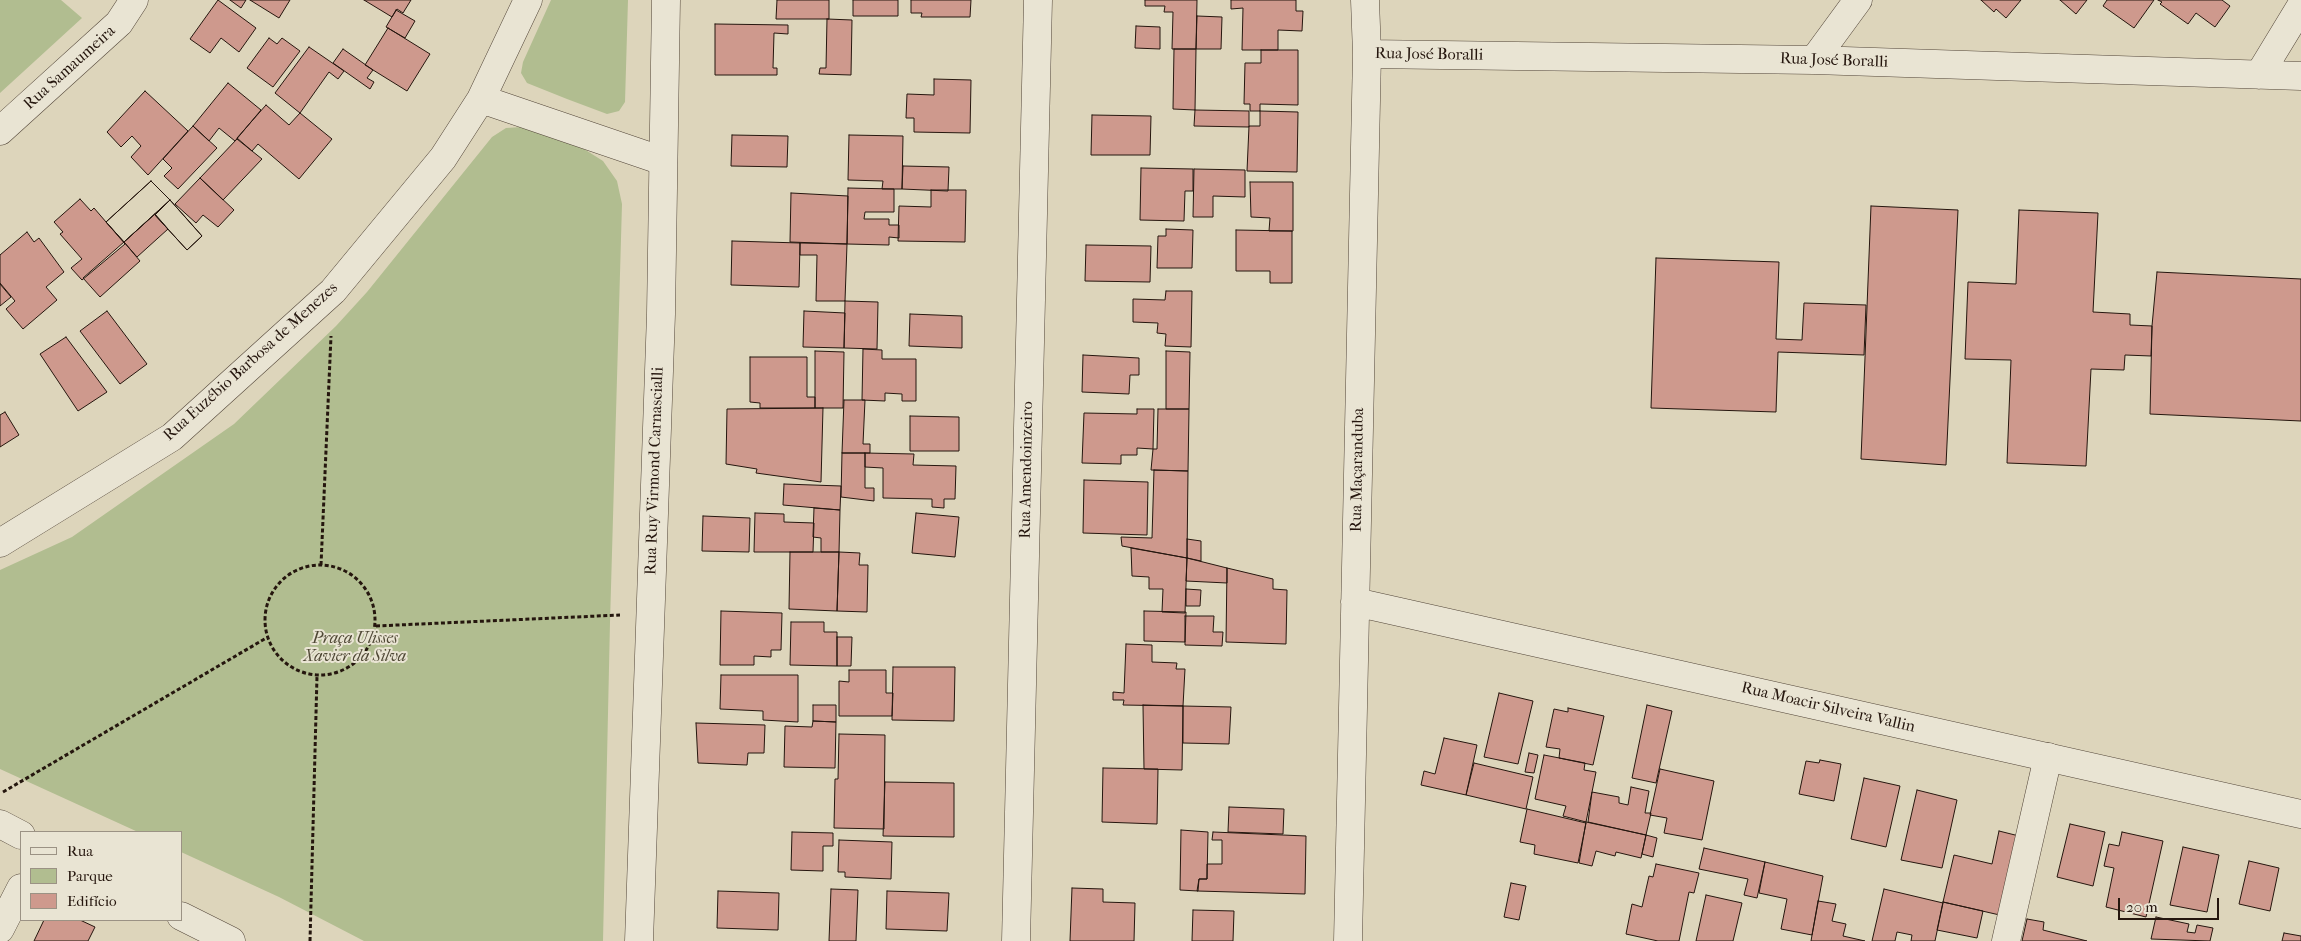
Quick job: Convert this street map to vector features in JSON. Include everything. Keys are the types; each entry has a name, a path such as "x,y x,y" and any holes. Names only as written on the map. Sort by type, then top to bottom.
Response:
{"street":[{"name":"Rua Samaumeira","path":"0,131 119,23 134,0"},
{"name":"Rua Euzébio Barbosa de Menezes","path":"0,543 172,437 333,290 443,158 481,98 528,0"},
{"name":"Rua Ruy Virmond Carnascialli","path":"639,941 661,314 666,0"},
{"name":"Rua Amendoinzeiro","path":"1016,941 1038,0"},
{"name":"Rua Maçaranduba","path":"1348,941 1366,54 1365,0"},
{"path":"1814,60 1858,0"},
{"path":"2259,75 2301,6"},
{"name":"Rua José Boralli","path":"1366,54 1814,60 2301,76"},
{"path":"481,98 663,161"},
{"name":"Rua Moacir Silveira Vallin","path":"1355,602 2301,814"},
{"path":"2006,941 2048,757"},
{"path":"0,824 20,834"},
{"path":"0,929 20,890"},
{"path":"182,916 231,941"}],"path":[{"path":"321,565 333,290"},
{"path":"321,565 339,568 355,577 367,590 375,608 376,626 371,642 362,657 350,668 334,674 317,676 298,672 282,661 271,646 265,628 266,609 273,591 285,577 302,568 321,565"},
{"path":"376,626 650,614"},
{"path":"0,794 268,638"},
{"path":"310,941 317,676"}],"green space":[{"path":"0,0 61,0 82,18 0,93"},
{"path":"551,0 628,0 625,102 619,111 607,114 527,83 521,73 523,62"},
{"name":"Praça Ulisses Xavier da Silva","path":"522,127 561,138 603,161 617,181 622,204 603,941 364,941 279,897 182,852 182,831 136,831 0,769 0,570 72,537 234,424 336,326 367,292 492,137 506,128"}],"building":[{"path":"218,0 256,28 239,52 221,38 210,53 190,39"},
{"path":"230,0 246,0 241,8"},
{"path":"250,0 290,0 279,18"},
{"path":"364,0 411,0 403,13 397,9 392,17"},
{"path":"777,0 829,0 829,19 776,19"},
{"path":"853,0 898,0 898,16 853,16"},
{"path":"911,0 971,0 970,17 921,17 922,13 911,13"},
{"path":"1145,0 1197,0 1196,49 1172,49 1173,12 1164,12 1165,6 1145,6"},
{"path":"1231,0 1296,0 1296,11 1303,11 1302,31 1278,30 1278,50 1242,50 1243,8 1231,9"},
{"path":"1981,0 2021,0 2006,18 1996,9 1994,12"},
{"path":"2060,0 2087,0 2076,14"},
{"path":"2107,0 2154,0 2134,28 2103,6"},
{"path":"2158,0 2222,0 2230,6 2215,27 2196,13 2188,24 2160,4 2162,2"},
{"path":"396,10 415,21 405,38 386,27"},
{"path":"1197,16 1222,17 1221,49 1196,49"},
{"path":"827,19 852,20 851,75 819,74 820,68 826,68"},
{"path":"715,24 788,25 788,34 774,33 773,68 777,68 777,75 715,75"},
{"path":"1136,26 1160,27 1160,49 1135,48"},
{"path":"388,28 430,54 407,91 365,65"},
{"path":"269,38 277,44 282,38 300,51 273,87 247,68"},
{"path":"309,47 344,71 338,79 329,72 300,113 275,93"},
{"path":"343,49 373,70 367,78 374,82 370,89 333,63"},
{"path":"1174,49 1196,49 1195,110 1173,109"},
{"path":"1261,50 1298,50 1298,105 1260,104 1260,111 1250,111 1250,104 1244,104 1245,63 1261,63"},
{"path":"934,79 971,80 970,133 914,132 914,118 906,118 907,94 934,95"},
{"path":"228,83 261,110 235,141 219,128 209,141 193,126"},
{"path":"145,91 188,131 148,175 131,157 141,146 132,136 121,147 107,132"},
{"path":"266,105 289,125 300,113 332,139 299,179 258,144 252,151 237,138"},
{"path":"1195,110 1249,111 1249,127 1194,126"},
{"path":"1260,111 1298,112 1297,172 1247,171 1249,126 1260,126"},
{"path":"1092,115 1151,116 1150,155 1091,155"},
{"path":"193,126 217,148 178,189 164,176 172,168 163,159"},
{"path":"732,135 788,136 787,167 731,166"},
{"path":"849,135 903,136 902,189 882,189 883,181 848,180"},
{"path":"237,139 262,159 223,200 200,178"},
{"path":"903,166 949,167 948,191 902,189"},
{"path":"1141,168 1193,169 1193,191 1185,191 1184,221 1140,220"},
{"path":"1194,169 1245,170 1245,197 1213,196 1213,217 1193,217"},
{"path":"200,178 234,210 218,227 203,215 196,223 175,204"},
{"path":"151,181 170,200 124,242 106,222"},
{"path":"151,181 170,200 124,242 106,222"},
{"path":"1250,182 1293,182 1293,231 1269,231 1270,218 1251,217"},
{"path":"848,188 894,189 894,212 865,212 864,219 889,219 889,225 899,225 899,238 889,237 889,245 847,244"},
{"path":"931,190 966,190 965,242 898,241 899,206 931,207"},
{"path":"791,193 848,196 847,244 790,242"},
{"path":"80,199 91,211 94,208 125,244 82,280 71,268 82,259 60,234 63,232 54,222"},
{"path":"170,200 202,236 187,250 155,215"},
{"path":"170,200 202,236 187,250 155,215"},
{"path":"1871,206 1958,210 1946,465 1861,459"},
{"path":"2019,210 2098,213 2093,312 2130,314 2130,325 2152,326 2151,356 2125,355 2124,370 2091,369 2086,466 2007,463 2011,360 1965,359 1968,282 2016,284"},
{"path":"155,214 168,229 137,257 124,242"},
{"path":"1166,229 1193,230 1192,268 1157,268 1158,236 1166,236"},
{"path":"1236,230 1292,231 1292,283 1270,283 1270,271 1236,271"},
{"path":"27,232 34,242 39,238 64,272 46,287 57,300 23,329 6,309 15,301 0,283 0,255"},
{"path":"732,241 800,243 799,287 731,285"},
{"path":"124,242 140,261 100,297 83,278"},
{"path":"800,243 847,244 845,301 816,301 817,255 800,255"},
{"path":"1086,245 1151,246 1150,282 1085,281"},
{"path":"1656,258 1779,262 1776,339 1802,340 1804,303 1866,305 1864,355 1778,352 1776,412 1651,408"},
{"path":"2157,272 2301,279 2301,421 2150,414 2152,326"},
{"path":"0,284 11,297 0,306"},
{"path":"1166,291 1192,291 1191,347 1165,346 1166,334 1157,333 1158,323 1133,322 1133,299 1165,300"},
{"path":"845,301 878,302 877,349 844,348"},
{"path":"107,311 147,364 120,384 80,331"},
{"path":"804,311 845,313 844,348 803,347"},
{"path":"910,314 962,316 962,348 909,346"},
{"path":"66,337 107,392 78,411 40,354"},
{"path":"863,349 882,350 882,359 916,359 916,401 902,401 902,394 885,393 885,401 862,400"},
{"path":"815,351 844,352 843,408 815,408"},
{"path":"1166,351 1190,352 1189,409 1166,409"},
{"path":"1083,355 1139,358 1139,375 1130,375 1129,394 1082,392"},
{"path":"750,357 807,357 807,397 815,397 815,408 760,408 760,403 750,402"},
{"path":"844,400 865,400 863,444 870,444 870,453 842,453"},
{"path":"823,408 821,482 756,473 757,469 726,464 727,409"},
{"path":"1137,409 1154,409 1153,449 1137,448 1137,455 1121,455 1121,464 1082,463 1084,413 1137,414"},
{"path":"1158,409 1189,409 1188,471 1151,470 1153,449 1157,449"},
{"path":"5,412 19,435 0,447 0,415"},
{"path":"910,416 959,417 959,451 910,451"},
{"path":"842,453 865,453 865,488 874,488 874,501 841,497"},
{"path":"865,453 914,454 913,465 956,466 955,499 944,499 944,508 932,507 932,499 883,498 883,468 865,467"},
{"path":"1154,470 1188,471 1187,558 1122,546 1121,537 1152,538"},
{"path":"1084,480 1148,482 1147,535 1083,533"},
{"path":"784,484 841,486 840,510 783,505"},
{"path":"814,508 840,510 839,552 821,552 821,538 813,537"},
{"path":"755,513 784,514 784,522 814,523 813,552 754,552"},
{"path":"916,513 959,517 955,557 912,553"},
{"path":"703,516 750,518 749,552 702,551"},
{"path":"1187,539 1201,541 1201,561 1187,558"},
{"path":"1131,548 1187,558 1185,613 1162,612 1163,589 1149,589 1149,577 1132,576"},
{"path":"790,552 839,552 837,611 789,609"},
{"path":"839,552 860,553 859,565 868,565 867,612 837,611"},
{"path":"1187,558 1227,568 1227,583 1186,581"},
{"path":"1227,568 1273,579 1273,589 1287,590 1286,644 1226,642"},
{"path":"1186,589 1201,590 1200,606 1186,606"},
{"path":"721,611 782,613 781,650 771,650 771,657 754,656 754,665 720,665"},
{"path":"1144,611 1186,612 1185,642 1144,641"},
{"path":"1185,616 1214,616 1213,632 1223,632 1222,646 1185,645"},
{"path":"791,622 824,622 824,632 837,632 837,666 790,665"},
{"path":"837,637 852,637 851,666 837,666"},
{"path":"1126,644 1152,645 1152,662 1177,663 1176,669 1185,669 1183,706 1123,705 1124,700 1113,700 1113,692 1124,693"},
{"path":"893,667 955,667 954,721 892,720"},
{"path":"849,670 886,670 886,693 893,693 892,716 839,716 839,681 849,682"},
{"path":"721,675 798,675 798,722 763,720 763,711 720,709"},
{"path":"1499,693 1533,701 1518,764 1484,757"},
{"path":"813,705 836,705 836,722 813,721"},
{"path":"1143,705 1183,706 1182,770 1144,769"},
{"path":"1647,705 1672,711 1656,783 1632,778"},
{"path":"1183,706 1231,707 1229,744 1183,743"},
{"path":"1568,708 1604,716 1593,765 1559,758 1560,749 1546,747 1554,709 1568,712"},
{"path":"813,721 836,722 835,768 784,767 785,726 812,727"},
{"path":"696,723 765,725 764,753 748,753 747,765 698,763"},
{"path":"839,734 885,735 884,829 834,828 835,779 838,779"},
{"path":"1444,738 1477,745 1466,795 1421,785 1424,771 1435,774"},
{"path":"1529,753 1538,755 1534,773 1525,772"},
{"path":"1544,755 1585,763 1584,770 1596,772 1586,822 1563,816 1566,806 1535,799"},
{"path":"1820,760 1841,764 1834,801 1799,794 1806,761 1819,763"},
{"path":"1474,763 1533,777 1526,809 1466,795"},
{"path":"1103,768 1158,769 1157,824 1102,822"},
{"path":"1660,769 1714,781 1702,840 1664,833 1667,818 1650,815"},
{"path":"1864,778 1900,786 1886,847 1851,839"},
{"path":"885,782 954,783 954,837 883,836"},
{"path":"1631,787 1649,791 1645,813 1651,813 1646,835 1588,822 1592,792 1619,797 1619,803 1628,805"},
{"path":"1917,790 1957,800 1942,868 1901,860"},
{"path":"1229,807 1284,809 1283,834 1228,832"},
{"path":"1527,809 1586,823 1578,863 1534,854 1535,845 1520,842"},
{"path":"1586,822 1646,835 1641,858 1616,852 1615,856 1596,851 1592,866 1579,863"},
{"path":"2070,824 2105,832 2093,886 2057,877"},
{"path":"1181,830 1208,832 1207,879 1199,879 1198,891 1180,890"},
{"path":"1999,831 2023,837 2004,916 1943,902 1954,855 1992,864"},
{"path":"792,832 833,833 833,846 823,846 823,871 791,870"},
{"path":"1213,832 1306,836 1305,894 1197,891 1199,879 1207,879 1207,864 1222,864 1222,840 1212,840"},
{"path":"2122,832 2163,841 2146,917 2106,907 2114,868 2104,866 2109,844 2119,846"},
{"path":"1646,835 1657,838 1653,857 1642,854"},
{"path":"839,840 892,842 891,879 845,877 845,872 838,872"},
{"path":"2183,847 2219,855 2207,912 2170,905"},
{"path":"1704,848 1765,862 1757,898 1744,895 1748,879 1699,869"},
{"path":"2249,861 2279,868 2270,911 2239,904"},
{"path":"1765,862 1823,876 1812,935 1781,929 1787,899 1759,893"},
{"path":"1656,864 1699,873 1694,893 1689,892 1679,941 1658,941 1626,934 1632,904 1642,907 1649,876 1653,877"},
{"path":"1511,883 1526,886 1519,920 1504,917"},
{"path":"1072,888 1103,889 1103,902 1135,903 1134,941 1070,941"},
{"path":"831,889 858,890 856,941 829,941"},
{"path":"1884,889 1943,903 1935,941 1911,941 1912,935 1897,932 1895,941 1872,941"},
{"path":"718,891 779,893 778,930 717,928"},
{"path":"887,891 949,893 947,931 886,929"},
{"path":"1706,895 1742,903 1733,941 1696,941"},
{"path":"1818,901 1836,904 1832,921 1846,924 1843,936 1865,941 1811,941"},
{"path":"1943,902 1983,911 1977,938 1937,930"},
{"path":"1193,910 1234,911 1233,941 1192,941"},
{"path":"2156,917 2189,924 2187,932 2195,933 2197,925 2213,928 2210,941 2151,939"},
{"path":"2027,919 2044,922 2043,930 2087,941 2022,941"},
{"path":"44,921 82,921 95,927 88,941 34,941"},
{"path":"2284,933 2301,936 2301,941 2282,941"}]}
